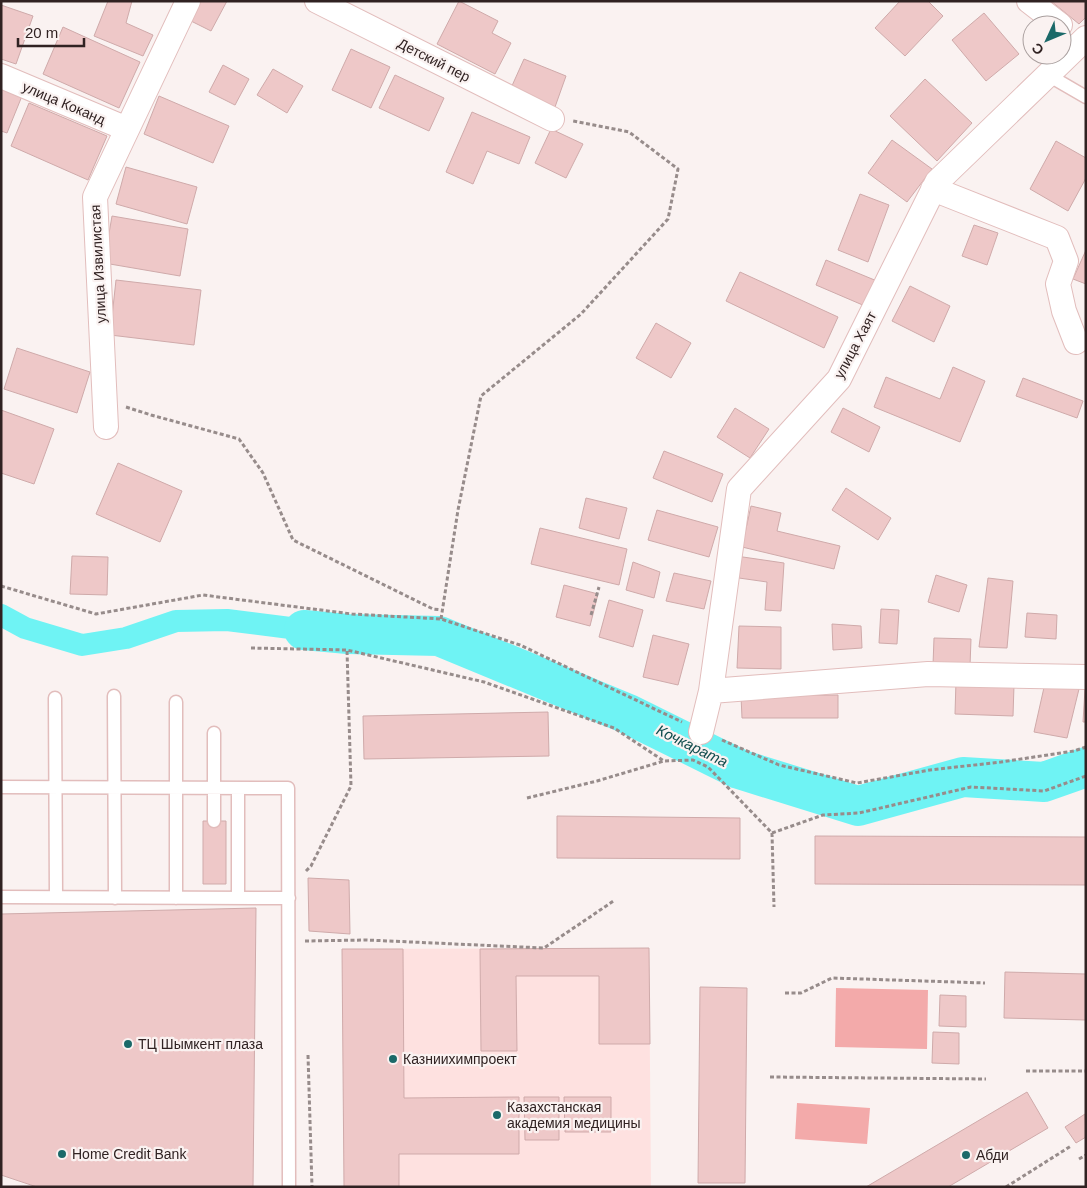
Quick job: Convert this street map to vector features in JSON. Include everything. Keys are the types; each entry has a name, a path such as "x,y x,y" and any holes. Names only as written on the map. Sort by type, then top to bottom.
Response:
{"street":[{"name":"улица Извилистая","path":"106,427 96,197 188,1"},
{"name":"Детский пер","path":"317,1 552,119"},
{"path":"1029,1 1047,15"},
{"path":"1072,33 1084,40"},
{"name":"улица Хаят","path":"701,732 710,691 739,489 839,379 937,182 1084,40"},
{"name":"улица Коканд","path":"1,76 127,129"},
{"path":"933,189 1057,238 1066,261 1058,284 1064,311 1076,342"},
{"path":"710,691 928,674 1086,677"}],"lane":[{"path":"1048,75 1086,97"},
{"path":"114,696 115,898"},
{"path":"55,698 56,897"},
{"path":"176,702 176,898"},
{"path":"214,733 214,821"},
{"path":"1,787 288,788 289,1187"},
{"path":"238,788 238,898"},
{"path":"1,897 288,898"}],"path":[{"path":"441,619 458,510 481,396 581,314 668,219 678,168 628,132 579,122 552,119"},
{"path":"104,399 151,415 239,439 263,473 293,540 433,609 442,610"},
{"path":"1,586 96,614 203,595 352,614 441,619 520,645 701,732 780,765 857,783 930,770 1074,751 1086,747"},
{"path":"591,615 599,587"},
{"path":"251,648 347,650 484,682 614,728 664,761"},
{"path":"303,874 311,866 351,786 347,650"},
{"path":"527,798 597,782 664,761 693,760 708,767 772,833 774,907"},
{"path":"772,833 823,815 859,813 971,787 1044,792 1086,776"},
{"path":"305,950 305,941 314,940 367,940 544,948 615,900"},
{"path":"785,993 801,993 832,978 985,983"},
{"path":"308,1049 312,1187"},
{"path":"1026,1071 1086,1071"},
{"path":"770,1077 986,1078"},
{"path":"1006,1187 1071,1146"},
{"path":"1080,1159 1086,1155"}],"shaded area":[{"name":"Казахстанская академия медицины","path":"649,948 651,1187 344,1187 342,949"},
{"path":"836,988 928,990 927,1049 835,1047"},
{"path":"797,1103 870,1108 867,1144 795,1139"}],"building":[{"path":"108,1 132,1 126,23 153,35 143,56 94,36"},
{"path":"194,1 227,1 211,31 185,18"},
{"path":"459,1 498,21 492,33 511,43 495,74 437,44"},
{"path":"900,1 928,1 943,16 905,56 875,28"},
{"path":"1051,1 1086,1 1086,17 1079,24 1072,18 1072,15 1068,15"},
{"path":"1,5 33,16 16,64 1,59"},
{"path":"984,13 1019,54 986,81 952,40"},
{"path":"63,27 140,62 119,108 43,74"},
{"path":"351,49 390,67 371,108 332,90"},
{"path":"524,59 566,76 555,107 511,88"},
{"path":"223,65 249,79 235,105 209,92"},
{"path":"273,69 303,86 287,113 257,95"},
{"path":"395,75 444,98 429,131 379,108"},
{"path":"925,79 972,123 937,161 890,116"},
{"path":"1,87 22,96 7,133 1,131"},
{"path":"159,96 229,126 213,163 144,134"},
{"path":"29,103 107,136 88,180 11,146"},
{"path":"472,112 530,137 519,164 487,151 473,184 446,172"},
{"path":"551,129 583,144 566,178 535,163"},
{"path":"892,140 932,169 907,202 868,173"},
{"path":"1056,141 1086,158 1086,178 1068,211 1030,189"},
{"path":"126,167 197,187 187,224 116,204"},
{"path":"860,194 889,205 868,262 838,250"},
{"path":"112,216 188,229 180,276 104,263"},
{"path":"974,225 998,233 987,265 962,256"},
{"path":"1086,250 1086,284 1073,279"},
{"path":"826,260 877,281 865,306 816,285"},
{"path":"740,272 838,317 824,348 726,301"},
{"path":"116,280 201,290 194,345 110,335"},
{"path":"910,286 950,306 934,342 892,321"},
{"path":"656,323 691,343 671,378 636,358"},
{"path":"17,348 90,372 77,413 4,389"},
{"path":"953,367 985,381 960,442 874,407 886,377 940,399"},
{"path":"1023,378 1083,401 1077,418 1016,396"},
{"path":"735,408 769,429 750,458 717,437"},
{"path":"843,408 880,427 869,452 831,432"},
{"path":"1,410 54,429 34,484 1,473"},
{"path":"664,451 723,474 712,502 653,478"},
{"path":"118,463 182,491 160,542 96,514"},
{"path":"846,488 891,518 878,540 832,510"},
{"path":"586,498 627,508 619,539 579,528"},
{"path":"751,506 781,513 777,531 840,546 834,569 742,547"},
{"path":"657,510 718,527 709,557 648,540"},
{"path":"540,528 627,549 619,585 531,564"},
{"path":"72,556 108,557 107,595 70,594"},
{"path":"736,556 784,563 781,611 765,610 767,582 732,577"},
{"path":"633,562 660,572 654,598 626,590"},
{"path":"674,573 711,581 704,609 666,601"},
{"path":"936,575 967,585 959,612 928,602"},
{"path":"988,578 1013,581 1007,648 979,647"},
{"path":"564,585 598,594 590,626 556,617"},
{"path":"609,600 643,610 633,647 599,637"},
{"path":"881,609 899,610 897,644 879,643"},
{"path":"1027,613 1057,615 1056,639 1025,637"},
{"path":"832,624 861,626 862,648 833,650"},
{"path":"739,626 781,627 781,669 737,668"},
{"path":"653,635 689,644 678,685 643,677"},
{"path":"934,638 971,639 970,666 933,665"},
{"path":"956,681 1014,685 1013,716 955,714"},
{"path":"1045,683 1079,689 1067,738 1034,732"},
{"path":"1085,689 1086,722 1083,722"},
{"path":"838,695 838,718 742,718 741,696"},
{"path":"548,712 549,756 364,759 363,716"},
{"path":"557,816 740,818 740,859 557,858"},
{"path":"203,821 226,821 226,884 203,884"},
{"path":"815,836 1086,837 1086,885 815,884"},
{"path":"308,878 349,880 350,934 309,931"},
{"name":"ТЦ Шымкент плаза","path":"256,908 253,1187 37,1187 1,1175 1,914"},
{"path":"649,948 650,1044 599,1044 599,976 516,976 517,1051 481,1051 480,949"},
{"path":"342,949 403,949 404,1098 519,1097 519,1154 399,1154 399,1187 344,1187"},
{"path":"1005,972 1086,974 1086,1020 1004,1018"},
{"path":"700,987 747,988 745,1183 698,1183"},
{"path":"940,995 966,996 966,1027 939,1026"},
{"path":"933,1032 959,1033 959,1064 932,1063"},
{"path":"1027,1092 1048,1128 948,1187 866,1187"},
{"path":"524,1097 559,1097 559,1140 525,1140"},
{"path":"564,1097 611,1097 611,1132 565,1132"},
{"path":"1085,1114 1086,1137 1076,1143 1065,1127"}],"waterway":[{"path":"1,615 25,628 82,645 126,638 176,621 227,620 306,630"},
{"name":"Кочкарата","path":"304,630 348,634 439,636 628,714 739,769 858,806 963,777 1044,782 1086,767"}],"place":[{"name":"ТЦ Шымкент плаза","path":"128,1044"},
{"name":"Казниихимпроект","path":"393,1059"},
{"name":"Казахстанская академия медицины","path":"497,1115"},
{"name":"Home Credit Bank","path":"62,1154"},
{"name":"Абди","path":"966,1155"}]}
